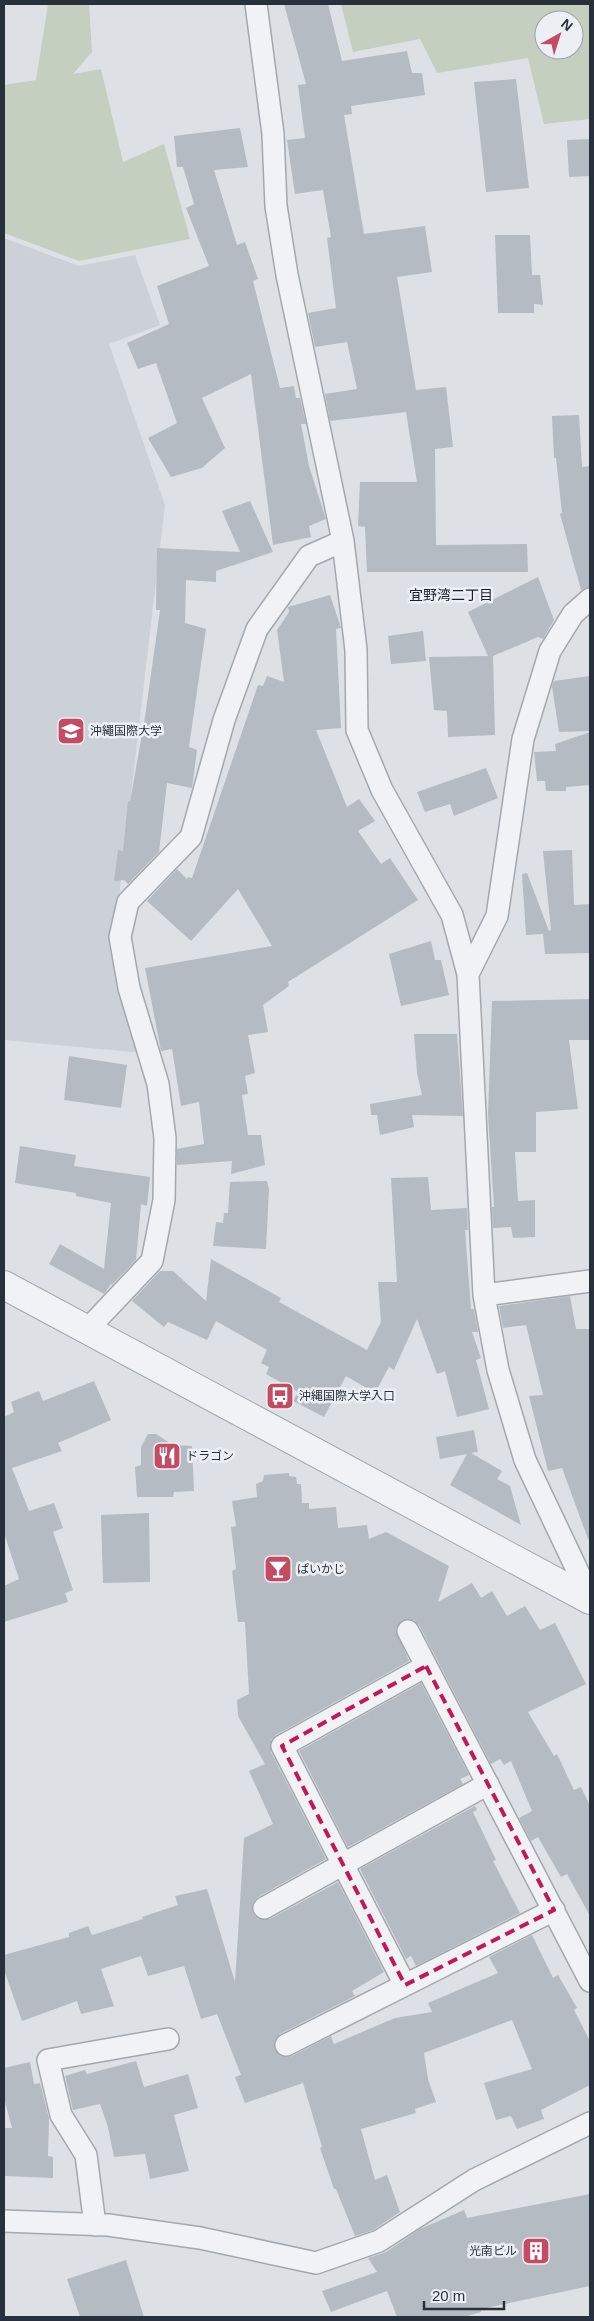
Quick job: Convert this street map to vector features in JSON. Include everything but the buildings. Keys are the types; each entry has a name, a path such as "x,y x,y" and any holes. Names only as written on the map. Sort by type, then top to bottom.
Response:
{"street":[{"path":"256,4 273,134 276,206 287,275 343,541 356,650 357,730 382,790 452,915 468,974 484,1294 498,1370 525,1460 590,1599"},
{"path":"86,1331 152,1260 164,1200 164,1138 158,1084 129,988 120,937 128,902 191,837 224,720 257,628 309,556 343,541"},
{"path":"468,974 497,916 523,739 550,651 573,614 590,599"},
{"path":"484,1294 590,1281"},
{"path":"4,1285 86,1331 590,1599"},
{"path":"408,1631 590,1981"},
{"path":"405,1985 282,1746 426,1666"},
{"path":"264,1908 488,1784"},
{"path":"286,2045 554,1910"},
{"path":"94,2225 86,2155 61,2115 48,2060 168,2039"},
{"path":"4,2221 94,2225 200,2238 316,2263 379,2241 474,2180 590,2123"}],"highlighted area":[{"path":"426,1666 554,1910 405,1985 282,1746"}],"shaded area":[{"name":"沖繩国際大学","path":"4,238 79,266 135,255 160,325 109,344 165,505 112,956 143,1053 4,1040"}],"green space":[{"path":"48,4 89,4 92,52 73,74 101,69 123,162 164,144 190,239 79,261 4,233 4,85 36,80"},
{"path":"341,4 590,4 590,119 544,124 528,58 437,73 420,39 353,52"}],"place":[{"name":"沖繩国際大学","path":"71,731"},
{"name":"沖縄国際大学入口","path":"280,1396"},
{"name":"ドラゴン","path":"167,1456"},
{"name":"ぱいかじ","path":"278,1569"},
{"name":"光南ビル","path":"536,2251"}],"district":[{"name":"宜野湾二丁目","path":"451,595"}]}
